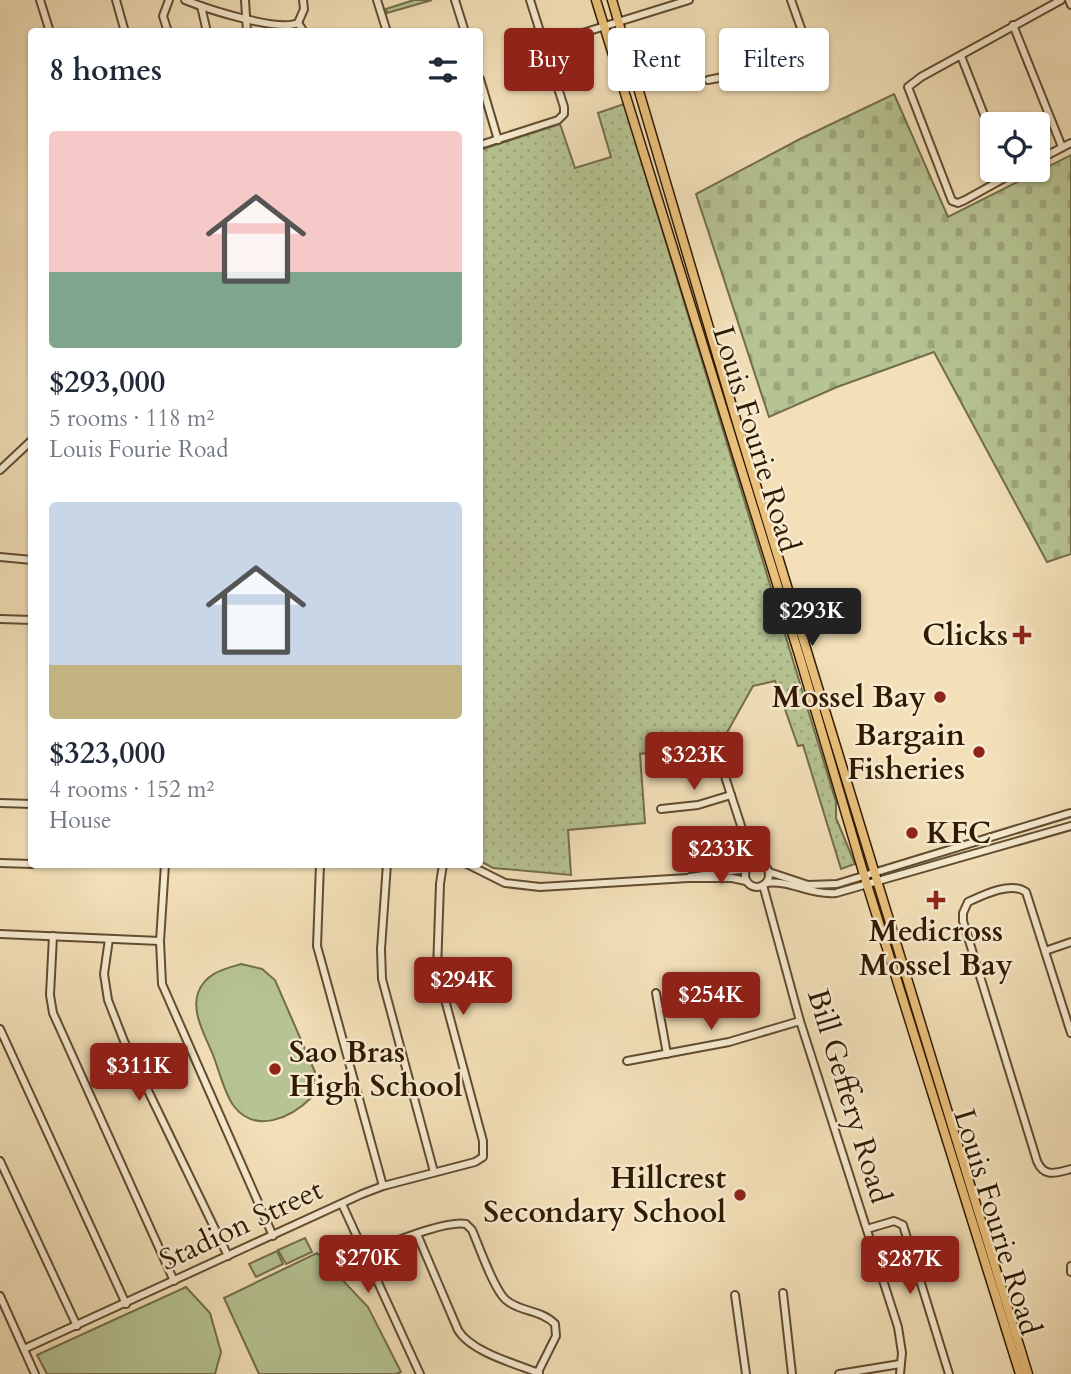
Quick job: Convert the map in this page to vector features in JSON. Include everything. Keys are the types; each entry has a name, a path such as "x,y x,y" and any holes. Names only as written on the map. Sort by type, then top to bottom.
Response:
{"main road":[{"name":"Louis Fourie Road","path":"596,0 1020,1374"},
{"name":"Louis Fourie Road","path":"612,0 742,439 1028,1374"}],"street":[{"path":"40,0 49,28"},
{"path":"116,0 124,28"},
{"path":"167,28 163,16 169,0"},
{"path":"185,0 245,18 278,26 295,24 300,28"},
{"path":"213,0 214,9"},
{"path":"245,0 246,28"},
{"path":"295,24 304,9 303,0"},
{"path":"377,0 386,28"},
{"path":"455,0 464,28"},
{"path":"530,0 539,28"},
{"path":"594,29 689,0"},
{"path":"708,79 744,72 792,72 810,67 812,59 791,0"},
{"path":"992,182 958,203 952,201 908,88 913,82 1061,0"},
{"path":"201,6 206,28"},
{"path":"1013,25 1062,147"},
{"path":"961,56 983,112"},
{"path":"483,89 499,140"},
{"path":"483,144 550,123 562,116 565,107 560,91"},
{"path":"1050,154 1071,143"},
{"path":"0,470 28,444"},
{"path":"0,557 28,560"},
{"path":"0,619 28,620"},
{"path":"475,868 505,883 540,887 732,878 762,885 781,882 810,892 829,893 867,885 1071,825 1070,812 837,884 812,886 769,872 760,863 747,844 716,749"},
{"path":"661,809 698,805 731,795"},
{"path":"0,803 28,804"},
{"path":"746,881 747,844"},
{"path":"0,863 28,864"},
{"path":"688,878 760,863"},
{"path":"165,868 160,975 167,997 273,1236"},
{"path":"320,868 317,946 383,1186"},
{"path":"387,868 381,949 382,979 434,1172"},
{"name":"Stadion Street","path":"24,1349 342,1203 383,1186 475,1162 483,1157 483,1141 437,970 442,868"},
{"path":"762,885 769,872"},
{"name":"Bill Geffery Road","path":"762,885 800,1021 898,1326 901,1343 900,1374"},
{"path":"1071,1033 1028,897 1021,889 1003,889 971,900 964,907 963,921 1037,1161 1041,1170 1047,1173 1055,1174 1071,1169"},
{"path":"0,934 160,941"},
{"path":"53,936 50,995 53,1013 174,1281"},
{"path":"109,939 104,988 110,1007 228,1255"},
{"path":"1045,951 1071,942"},
{"path":"656,993 667,1054"},
{"path":"626,1061 729,1042 800,1021"},
{"path":"0,1029 126,1304"},
{"path":"0,1161 77,1326"},
{"path":"342,1203 420,1374"},
{"path":"867,1229 894,1221 901,1222 948,1374"},
{"path":"364,1253 417,1234 456,1223 466,1224 472,1230 496,1286 505,1300 555,1324 556,1336 539,1374 465,1340 458,1331 417,1234"},
{"path":"1071,1266 1071,1272"},
{"path":"783,1293 792,1374"},
{"path":"735,1295 746,1374"},
{"path":"0,1296 35,1374"},
{"path":"839,1374 901,1364"}],"green space":[{"path":"414,0 432,0 387,13 386,9"},
{"path":"894,94 948,217 1017,182 1050,182 1050,166 1071,155 1071,554 1047,562 934,352 837,387 769,417 696,194 800,139"},
{"path":"624,104 836,802 836,818 855,864 841,869 803,745 798,746 775,681 753,686 720,745 640,754 645,823 568,830 571,875 493,868 483,863 483,149 560,124 575,168 611,157 598,113"},
{"path":"241,964 262,969 275,980 315,1072 312,1097 284,1117 273,1120 252,1119 233,1105 196,1009 198,993 210,976"},
{"path":"305,1238 312,1252 286,1264 278,1250"},
{"path":"277,1251 283,1264 256,1277 249,1264"},
{"path":"317,1253 368,1307 401,1372 259,1374 224,1298"},
{"path":"186,1287 210,1313 221,1352 215,1374 47,1374 37,1355"}],"place":[{"name":"Clicks","path":"1022,635"},
{"name":"Mossel Bay","path":"940,697"},
{"name":"Bargain Fisheries","path":"979,752"},
{"name":"KFC","path":"912,833"},
{"name":"Medicross Mossel Bay","path":"936,900"},
{"name":"Sao Bras High School","path":"275,1069"},
{"name":"Hillcrest Secondary School","path":"740,1195"}]}
